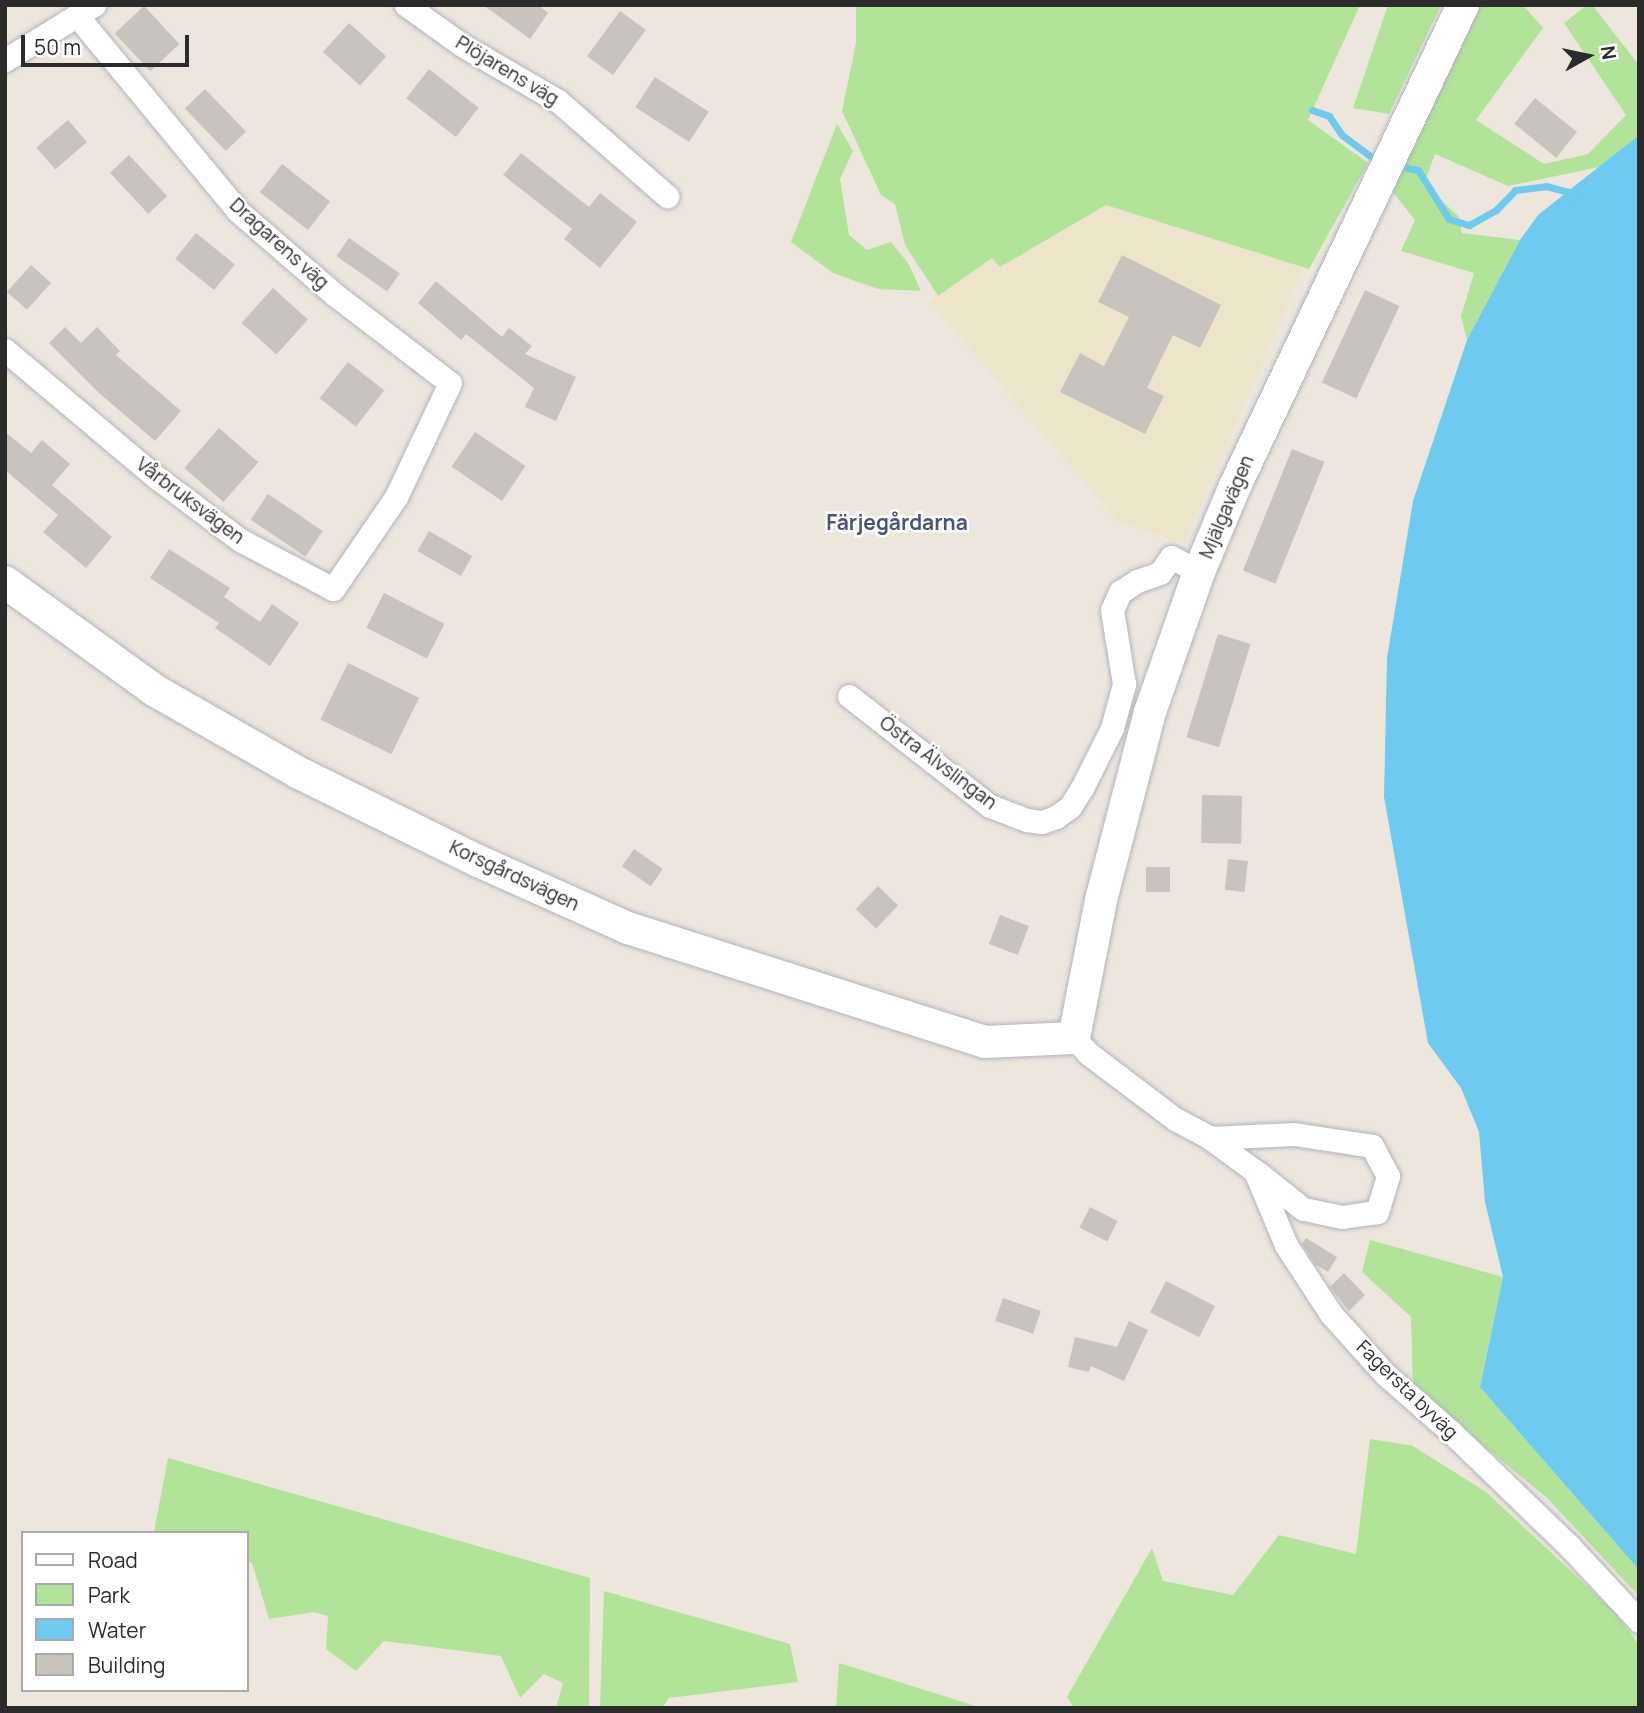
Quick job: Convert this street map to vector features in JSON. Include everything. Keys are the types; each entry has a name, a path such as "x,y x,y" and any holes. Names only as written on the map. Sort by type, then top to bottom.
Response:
{"street":[{"name":"Plöjarens väg","path":"406,5 462,45 558,101 667,196"},
{"name":"Mjälgavägen","path":"1074,1038 1101,900 1150,712 1199,572 1235,486 1463,5"},
{"path":"5,60 86,11"},
{"name":"Dragarens väg","path":"86,11 238,211 334,295 450,383"},
{"name":"Vårbruksvägen","path":"5,350 156,477 240,540 333,589 396,497 450,383"},
{"name":"Östra Älvslingan","path":"849,696 990,806 1027,820 1042,822 1056,817 1070,807 1112,728 1124,684 1123,663 1114,634 1112,610 1120,592 1137,581 1160,573 1171,557 1199,572"},
{"name":"Korsgårdsvägen","path":"5,582 154,690 299,773 478,861 628,928 985,1042 1074,1038"},
{"path":"1074,1038 1089,1055 1175,1119 1210,1138 1303,1209 1342,1217 1377,1212 1388,1176 1371,1146 1294,1134 1210,1138"},
{"name":"Fagersta byväg","path":"1255,1171 1286,1245 1331,1314 1385,1374 1451,1432 1560,1537 1639,1621"}],"shaded area":[{"path":"1102,177 1314,243 1184,544 1118,521 930,302"}],"green space":[{"path":"856,5 1360,5 1308,120 1368,163 1309,269 1106,205 1000,267 992,258 938,296 905,245 895,204 881,195 842,111 856,43"},
{"path":"1388,5 1441,5 1389,114 1353,108"},
{"path":"1473,5 1523,5 1543,28 1476,120 1544,164 1588,154 1626,115 1564,23 1587,5 1592,5 1639,65 1639,135 1599,167 1508,186 1435,154 1424,184 1458,216 1462,233 1520,240 1467,340 1461,316 1474,273 1401,251 1415,220 1389,187"},
{"path":"837,124 853,151 840,179 849,235 867,250 891,242 908,263 921,291 878,289 833,273 791,242"},
{"path":"1370,1240 1503,1277 1480,1387 1639,1570 1639,1596 1546,1497 1413,1388 1411,1317 1362,1272"},
{"path":"1370,1439 1413,1446 1486,1492 1617,1614 1639,1645 1639,1708 1074,1708 1067,1697 1152,1548 1163,1581 1233,1595 1279,1535 1356,1554"},
{"path":"168,1458 590,1578 589,1708 556,1708 563,1683 544,1674 520,1698 501,1656 384,1641 356,1671 326,1649 328,1616 314,1612 269,1619 252,1563 248,1561 248,1531 154,1531"},
{"path":"604,1591 790,1644 798,1682 669,1698 662,1708 600,1708"},
{"path":"839,1663 982,1708 836,1708"}],"water":[{"path":"1639,135 1639,1570 1480,1387 1503,1277 1485,1202 1479,1132 1461,1088 1428,1043 1384,797 1387,658 1413,501 1467,340 1520,240 1538,215"}],"building":[{"path":"483,5 538,5 548,13 530,39"},
{"path":"144,6 179,44 150,71 115,33"},
{"path":"620,11 646,30 613,75 587,56"},
{"path":"349,23 386,56 360,85 323,52"},
{"path":"429,69 479,108 456,137 406,98"},
{"path":"655,77 709,112 689,142 635,107"},
{"path":"205,89 246,131 226,151 185,108"},
{"path":"1535,98 1577,132 1556,158 1514,124"},
{"path":"68,120 87,142 55,169 36,148"},
{"path":"521,153 589,207 600,193 637,222 600,268 564,239 572,229 503,175"},
{"path":"129,155 167,196 148,214 110,173"},
{"path":"282,164 330,202 308,230 260,192"},
{"path":"196,233 235,264 214,290 175,259"},
{"path":"349,238 400,274 387,292 336,256"},
{"path":"1122,255 1221,305 1200,348 1173,335 1147,388 1164,396 1145,434 1060,392 1080,353 1104,366 1129,317 1098,302"},
{"path":"31,265 51,283 27,310 7,292"},
{"path":"436,281 502,337 509,328 532,346 525,354 576,377 556,421 525,407 534,388 466,334 461,340 418,303"},
{"path":"273,288 308,319 276,354 242,323"},
{"path":"1365,290 1399,306 1356,399 1322,382"},
{"path":"65,327 81,343 97,327 120,351 116,355 181,411 155,441 99,393 49,343"},
{"path":"348,362 384,390 356,427 320,398"},
{"path":"219,428 258,462 223,502 184,468"},
{"path":"5,432 31,453 42,440 70,464 52,485 112,537 86,568 43,532 58,515 5,470"},
{"path":"475,432 526,466 502,501 452,467"},
{"path":"1292,449 1324,462 1275,584 1243,570"},
{"path":"268,494 323,531 305,557 251,520"},
{"path":"429,531 472,556 461,576 418,551"},
{"path":"169,549 230,588 224,597 260,622 272,604 299,623 270,666 215,628 219,623 150,578"},
{"path":"384,593 445,624 427,659 366,628"},
{"path":"1218,634 1251,644 1219,747 1186,737"},
{"path":"348,663 419,698 391,754 320,720"},
{"path":"1202,795 1242,796 1241,844 1201,843"},
{"path":"634,849 663,869 651,886 622,866"},
{"path":"1228,859 1248,861 1245,892 1225,890"},
{"path":"1146,867 1170,867 1170,892 1146,892"},
{"path":"878,886 898,905 876,928 856,909"},
{"path":"1000,915 1029,926 1018,955 989,944"},
{"path":"1090,1207 1118,1221 1107,1242 1080,1227"},
{"path":"1306,1238 1337,1257 1328,1272 1315,1264 1302,1244"},
{"path":"1344,1273 1365,1295 1349,1311 1330,1287"},
{"path":"1166,1281 1215,1306 1199,1337 1150,1312"},
{"path":"1003,1298 1041,1311 1033,1334 995,1321"},
{"path":"1129,1321 1148,1330 1124,1381 1091,1366 1089,1372 1068,1367 1075,1337 1117,1347"}],"waterway":[{"path":"1312,110 1329,116 1342,135 1378,162"},
{"path":"1397,166 1418,170 1449,219 1469,225 1496,210 1515,190 1546,186 1568,192 1573,197"}],"district":[{"name":"Färjegårdarna","path":"897,522"}]}
